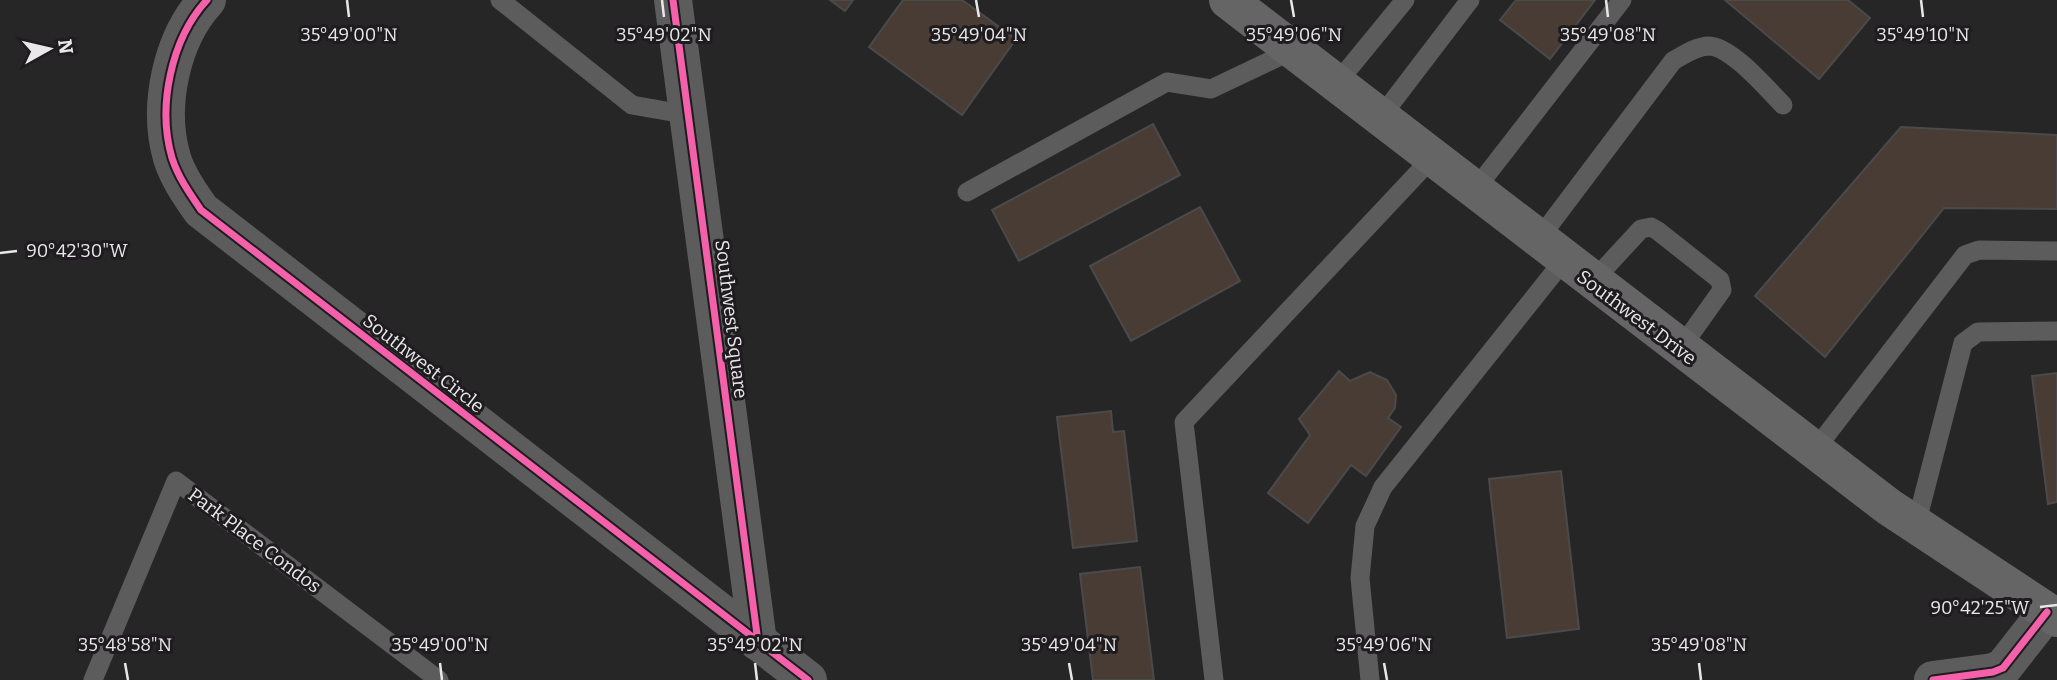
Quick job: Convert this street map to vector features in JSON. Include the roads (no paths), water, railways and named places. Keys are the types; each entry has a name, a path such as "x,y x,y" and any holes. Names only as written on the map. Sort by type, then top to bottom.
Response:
{"main road":[{"name":"Southwest Drive","path":"1228,0 1814,451 1916,525 2054,610"}],"street":[{"name":"Southwest Circle","path":"207,0 198,9 174,55 166,105 172,158 187,191 201,210 808,680"},
{"name":"Southwest Square","path":"673,0 758,642"},
{"path":"1933,680 1993,672 2003,668 2054,610"}],"lane":[{"path":"500,0 632,106 690,115"},
{"path":"1337,83 1405,0"},
{"path":"1380,118 1470,0"},
{"path":"1474,191 1622,0"},
{"path":"1370,680 1360,578 1365,526 1379,497 1565,261 1673,61 1710,46 1732,55 1783,105"},
{"path":"967,192 1167,82 1211,89 1293,50"},
{"path":"1214,680 1184,422 1248,358 1432,158"},
{"path":"1565,261 1641,229 1651,228 1658,231 1720,280 1722,290 1680,349"},
{"path":"1814,451 1965,254 1979,250 2057,251"},
{"path":"1916,525 1964,343 1978,331 2057,331"},
{"name":"Park Place Condos","path":"93,680 176,481 439,680"}]}
